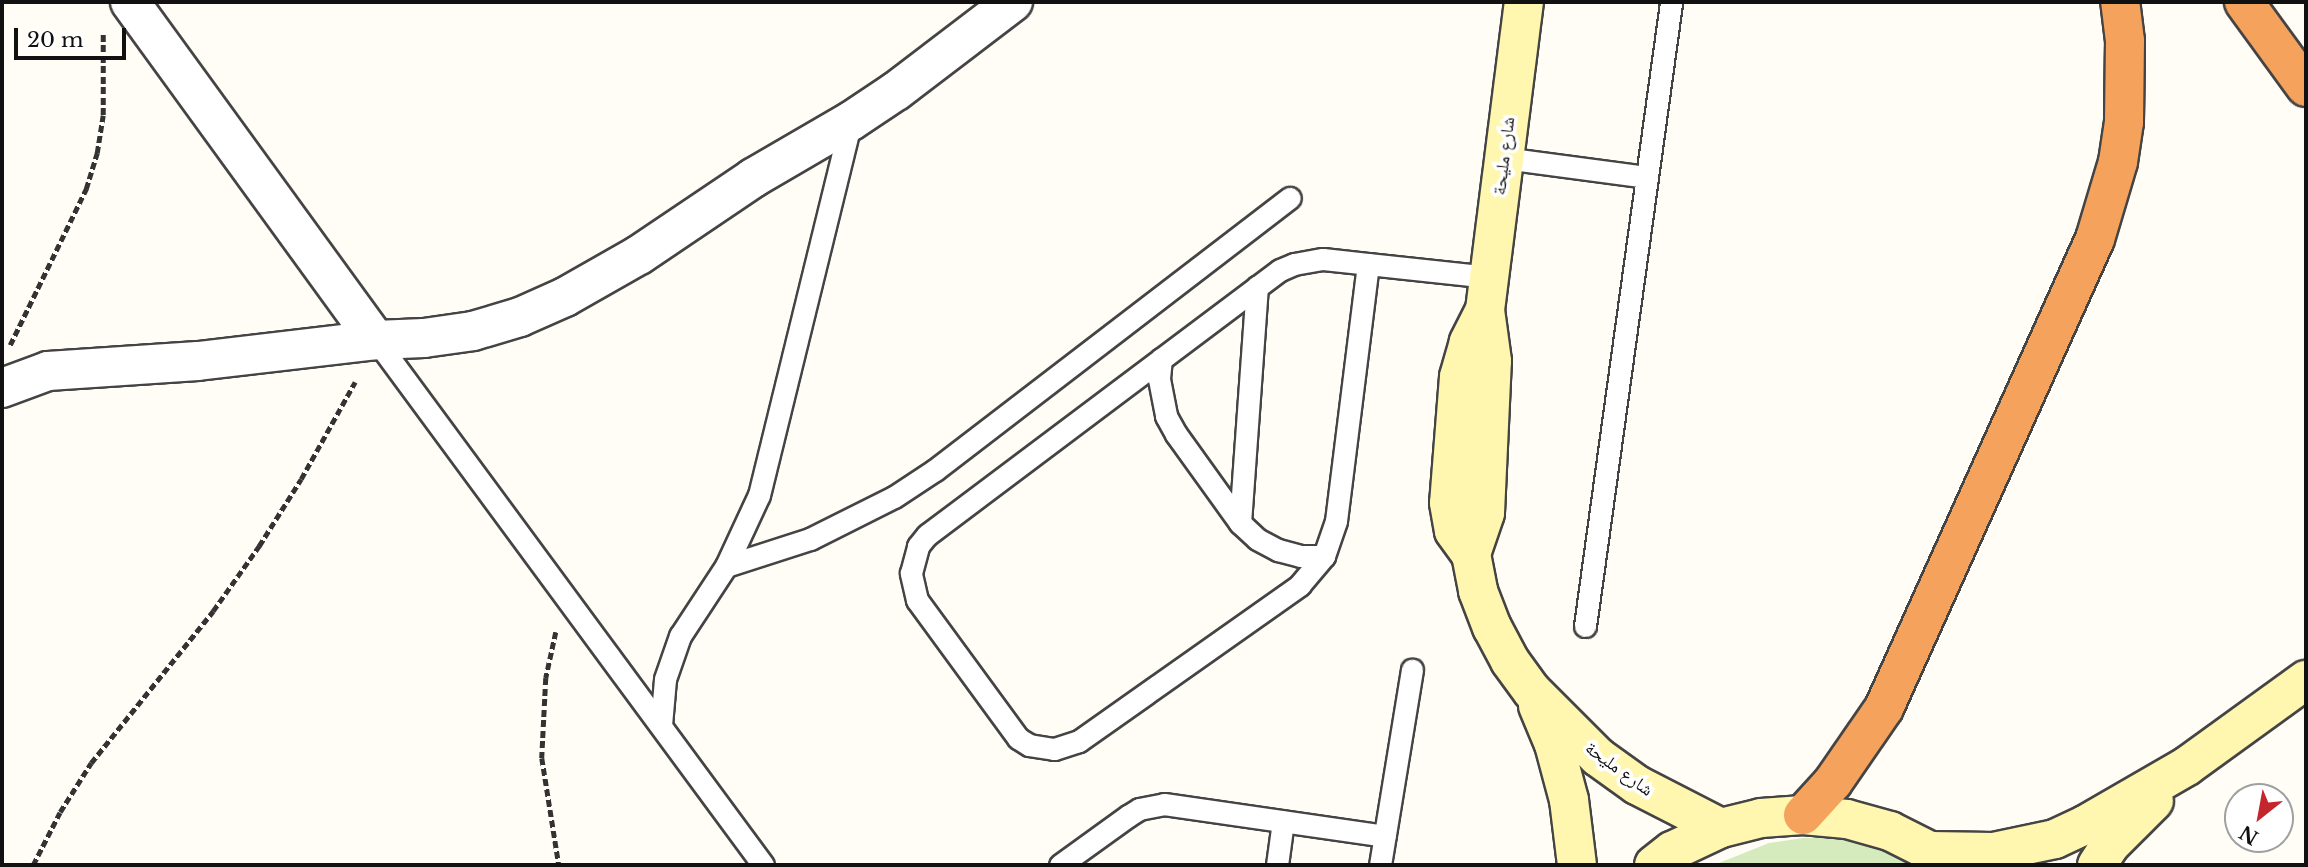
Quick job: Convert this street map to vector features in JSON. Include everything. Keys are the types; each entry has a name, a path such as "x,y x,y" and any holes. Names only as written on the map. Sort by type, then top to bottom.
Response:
{"highway":[{"path":"1803,815 1833,782 1884,708 2095,239 2118,162 2124,122 2125,55 2120,2"},
{"path":"2244,2 2306,87"}],"street":[{"path":"2,388 48,371 198,361 376,340 424,338 473,331 520,317 565,297 639,255 753,178 851,121 896,92 1013,2"},
{"name":"شارع مليحة","path":"1524,2 1487,293 1459,377 1448,503 1454,531 1471,554 1478,591 1492,627 1510,660 1532,691 1598,757 1637,785 1721,828"},
{"path":"116,13 376,340"},
{"path":"1654,865 1672,851 1721,828 1761,818 1803,815 1847,819 1890,831 1939,858 1993,852 2055,839 2085,825 2187,766 2306,681"},
{"name":"شارع مليحة","path":"1532,691 1553,744 1569,800 1577,865"},
{"path":"2097,865 2110,845 2187,766"}],"lane":[{"path":"1585,626 1671,3"},
{"path":"661,725 665,679 671,657 691,616 726,566 759,495 851,121"},
{"path":"1504,158 1647,177"},
{"path":"726,566 810,539 894,497 935,470 1290,198"},
{"path":"1368,264 1336,522 1324,556 1300,585 1079,741 1054,749 1029,745 1018,738 917,600 911,573 912,559 927,535 1280,270 1308,260 1368,264 1487,293"},
{"path":"1240,523 1257,287"},
{"path":"376,340 763,865"},
{"path":"1161,359 1159,379 1167,416 1175,434 1240,523 1257,539 1278,550 1300,556 1324,556"},
{"path":"1380,865 1412,670"},
{"path":"1060,865 1128,816 1151,806 1177,805 1385,836"},
{"path":"1277,865 1283,821"}],"path":[{"path":"7,350 71,224 97,153 116,13"},
{"path":"33,865 60,812 91,763 212,611 259,546 341,410 376,340"},
{"path":"559,865 546,797 542,719 546,678 567,598"}],"green space":[{"path":"1803,838 1839,838 1873,844 1922,865 1714,865 1769,843"}]}
